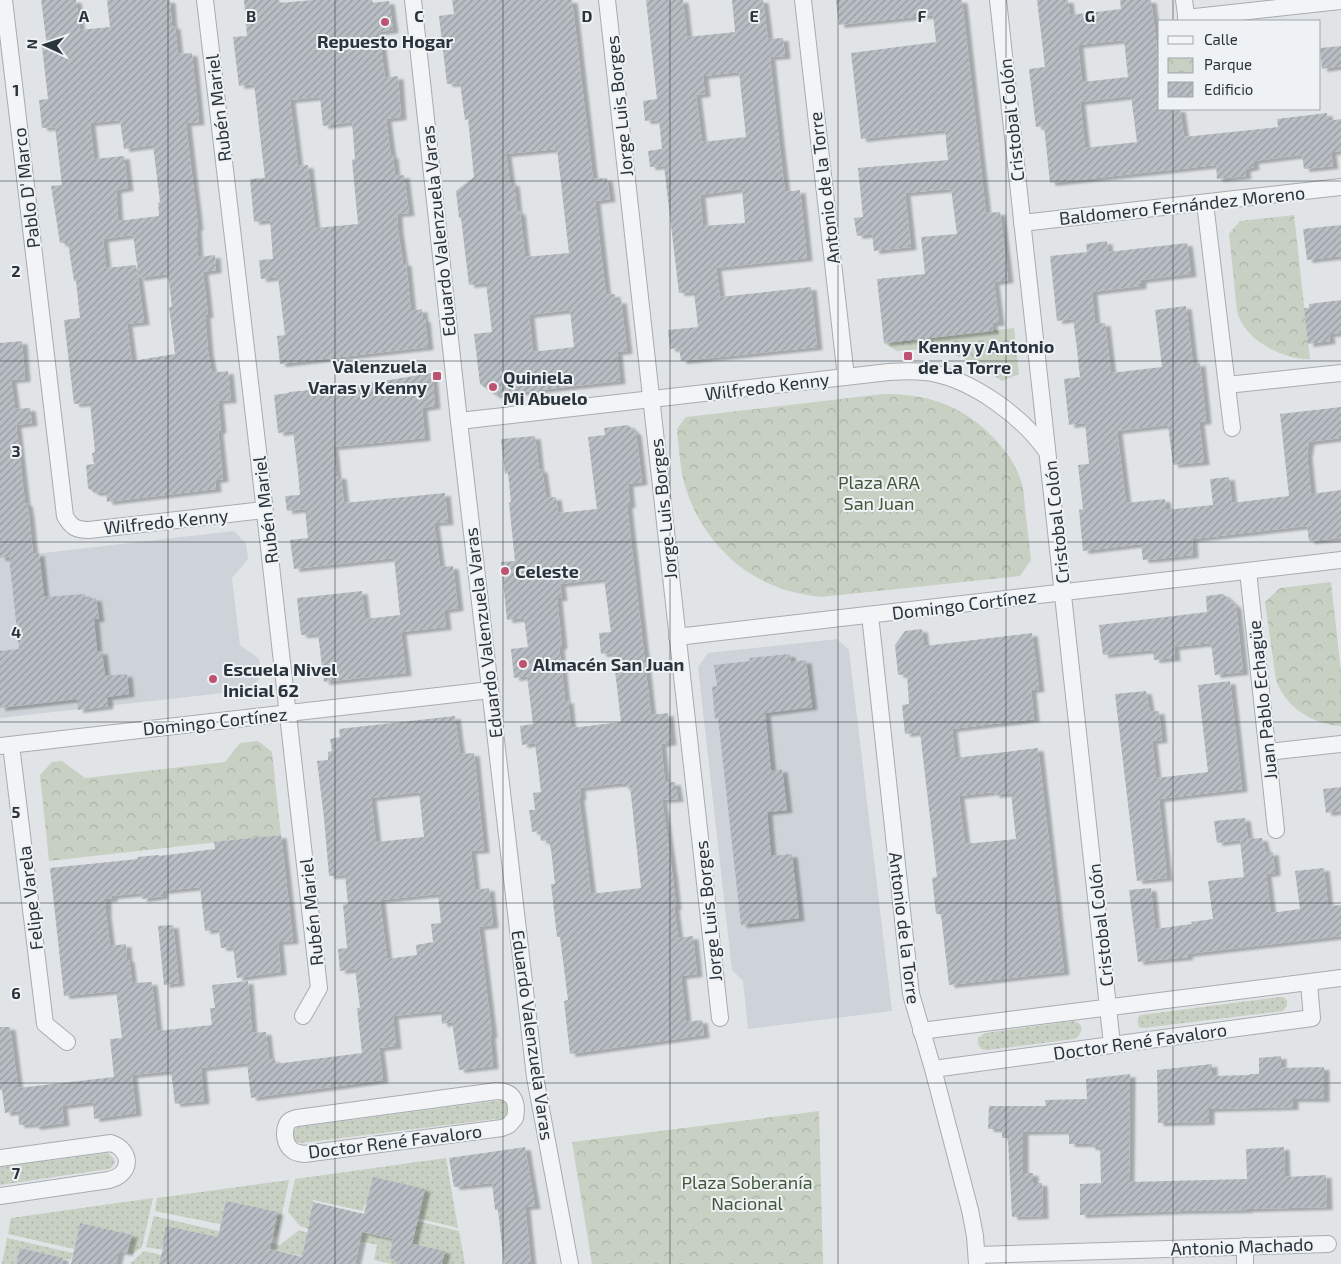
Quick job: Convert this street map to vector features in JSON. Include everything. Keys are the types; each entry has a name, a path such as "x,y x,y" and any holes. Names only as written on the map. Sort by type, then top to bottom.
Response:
{"street":[{"name":"Pablo D' Marco","path":"4,0 63,506 69,524"},
{"name":"Rubén Mariel","path":"205,0 264,510 290,713 319,988 303,1016"},
{"name":"Eduardo Valenzuela Varas","path":"413,0 459,421 535,1077 570,1264"},
{"name":"Jorge Luis Borges","path":"607,0 720,1018"},
{"name":"Antonio de la Torre","path":"803,0 846,377"},
{"name":"Cristobal Colón","path":"998,0 1049,453 1112,1044"},
{"path":"1184,0 1187,20 1341,1"},
{"name":"Baldomero Fernández Moreno","path":"1022,223 1341,187"},
{"path":"1205,203 1232,428"},
{"name":"Wilfredo Kenny","path":"459,421 889,372 931,372 972,388 1006,409 1029,428 1049,453"},
{"path":"1227,386 1341,373"},
{"name":"Wilfredo Kenny","path":"69,524 81,530 89,530 264,510"},
{"name":"Domingo Cortínez","path":"677,637 1341,560"},
{"name":"Juan Pablo Echagüe","path":"1248,571 1276,830"},
{"name":"Antonio de la Torre","path":"870,614 911,994 970,1210 977,1259"},
{"name":"Domingo Cortínez","path":"5,745 490,690"},
{"path":"1268,752 1341,744"},
{"name":"Felipe Varela","path":"5,745 45,1024 67,1042"},
{"name":"Doctor René Favaloro","path":"921,1031 1341,978"},
{"name":"Doctor René Favaloro","path":"933,1069 1312,1018 1309,982"},
{"name":"Doctor René Favaloro","path":"504,1091 510,1094 516,1107 516,1115 512,1122 502,1128 304,1154 290,1149 285,1138 287,1124 297,1118 487,1092 504,1091"},
{"path":"516,1107 540,1103"},
{"path":"0,1158 110,1144 118,1146 123,1151 127,1167 123,1174 117,1178 0,1196"},
{"name":"Antonio Machado","path":"977,1259 1245,1246 1328,1244"},
{"path":"1245,1246 1245,1264"}],"shaded area":[{"path":"234,531 246,543 248,559 232,578 240,645 259,659 262,675 250,690 0,718 0,558"},
{"path":"837,639 849,650 892,1011 748,1029 743,981 732,970 698,667 708,653"}],"green space":[{"path":"1294,215 1310,359 1289,356 1258,341 1243,324 1236,306 1229,234 1240,221"},
{"path":"1014,328 1019,374 1002,381 980,366 946,351 923,349 897,351 884,343"},
{"name":"Plaza ARA San Juan","path":"883,394 917,396 948,405 975,421 1007,453 1023,487 1031,560 1020,576 821,597 780,588 749,573 722,550 710,536 692,506 682,474 677,429 686,417"},
{"path":"1331,582 1341,672 1341,726 1320,722 1301,713 1286,699 1280,690 1276,680 1265,602 1280,588"},
{"path":"258,741 272,752 281,835 49,861 40,775 52,762 62,761 85,778 225,762 240,743"},
{"path":"1284,997 1287,1001 1287,1006 1283,1011 1143,1028 1139,1027 1138,1023 1138,1018 1141,1015"},
{"path":"1077,1022 1081,1027 1081,1032 1074,1039 988,1050 981,1049 978,1044 978,1038 985,1033"},
{"path":"506,1101 510,1107 507,1117 504,1118 300,1143 294,1141 293,1137 293,1131 298,1127"},
{"name":"Plaza Soberanía Nacional","path":"819,1111 823,1264 592,1264 572,1142"},
{"path":"108,1153 115,1162 108,1169 0,1185 0,1167"},
{"path":"446,1158 458,1228 417,1218 373,1177 369,1195 386,1209 365,1204 363,1211 313,1200 309,1220 317,1222 315,1231 300,1226 288,1212 295,1179"},
{"path":"289,1180 277,1237 264,1234 277,1212 227,1201 222,1219 229,1226 155,1211 157,1198"},
{"path":"153,1198 142,1247 132,1254 127,1253 131,1235 80,1223 74,1249 8,1234 11,1218"},
{"path":"154,1216 227,1233 226,1239 166,1226 162,1243 170,1245 169,1251 146,1247"},
{"path":"417,1221 459,1231 465,1264 442,1264 444,1251 412,1244"},
{"path":"299,1230 316,1235 302,1256 261,1247 262,1241 280,1245"},
{"path":"352,1230 393,1239 389,1257 397,1260 396,1264 374,1260 377,1245 350,1239"},
{"path":"7,1238 73,1253 71,1260 20,1248 16,1264 2,1264"},
{"path":"144,1251 170,1257 159,1264 130,1264"}],"building":[{"path":"41,0 76,0 80,30 110,27 107,0 170,0 172,26 175,26 178,54 192,53 199,122 186,123 198,227 196,228 198,257 215,255 216,270 203,272 208,315 205,315 208,351 212,373 228,371 231,400 218,401 221,430 218,431 223,479 215,480 216,489 107,502 106,492 95,493 88,488 86,465 94,464 92,453 95,452 90,403 74,404 64,320 80,318 76,281 74,281 68,243 60,243 51,186 62,185 55,127 42,128 39,100 48,99 42,47 47,46","holes":["120,120 124,149 153,145 160,202 158,203 159,216 118,221 116,190 128,188 124,156 94,159 90,123","133,235 139,278 168,274 172,307 169,307 175,354 132,361 127,324 144,322 136,265 106,268 103,239"]},
{"path":"244,0 279,0 280,3 313,0 372,0 373,3 389,1 393,30 379,32 385,78 398,76 401,117 386,119 395,176 404,175 409,213 397,214 398,230 403,263 406,263 411,311 422,309 428,347 280,364 277,336 285,335 278,277 261,279 259,260 273,259 270,220 254,222 250,179 265,178 254,84 239,86 233,37 247,36","holes":["320,97 323,126 352,122 355,159 352,160 358,224 315,228 308,165 298,166 290,100"]},
{"path":"452,0 572,0 593,179 607,178 610,199 595,201 606,295 615,294 615,301 621,300 627,351 617,352 620,381 495,395 480,384 474,334 492,332 486,283 469,285 461,218 459,218 456,191 474,177 468,119 465,120 460,83 447,84 439,16 454,14","holes":["557,149 569,253 525,257 520,211 517,212 514,183 510,183 506,154","570,310 574,347 533,352 529,315"]},
{"path":"646,0 683,0 687,37 735,32 732,0 763,0 768,39 783,38 785,56 770,57 777,123 785,192 800,190 807,258 716,268 720,297 811,287 817,347 681,361 679,348 670,349 668,330 698,327 694,292 679,293 664,166 650,167 648,151 662,149 659,120 645,121 643,101 657,99","holes":["739,72 746,137 702,142 696,95 705,94 703,76","742,189 745,223 703,226 700,195"]},
{"path":"836,0 962,0 986,213 1000,212 1008,280 994,282 999,323 992,323 993,331 884,343 877,279 925,274 921,237 957,234 951,189 905,193 911,247 874,251 872,234 857,236 854,218 863,217 858,168 948,160 945,130 861,139 851,53 936,42 933,15 839,25"},
{"path":"1037,0 1068,0 1070,15 1121,9 1120,0 1151,0 1158,55 1158,110 1180,110 1184,137 1278,127 1277,119 1327,113 1328,121 1341,119 1341,151 1331,152 1333,166 1304,169 1302,155 1253,161 1254,167 1245,169 1246,176 1217,179 1216,165 1050,183 1044,126 1036,127 1029,69 1045,67","holes":["1124,40 1128,77 1082,82 1078,45","1131,96 1137,142 1085,148 1080,102"]},
{"path":"1341,46 1341,66 1322,69 1321,48"},
{"path":"1341,225 1341,256 1307,260 1303,229"},
{"path":"1107,241 1108,252 1187,243 1191,274 1141,280 1141,286 1092,292 1095,324 1105,323 1111,373 1162,367 1155,310 1186,306 1193,364 1200,363 1206,421 1199,422 1204,462 1173,465 1168,425 1117,431 1126,503 1165,499 1166,510 1213,505 1210,479 1229,477 1232,503 1289,496 1280,414 1341,407 1341,438 1309,442 1307,455 1311,494 1341,490 1341,538 1309,541 1307,526 1192,539 1193,555 1143,560 1141,544 1083,551 1079,510 1083,509 1078,465 1089,464 1085,423 1069,425 1064,379 1080,377 1076,341 1073,319 1057,321 1050,256 1087,252 1086,244"},
{"path":"1341,300 1341,333 1329,334 1330,341 1308,344 1304,308 1309,308 1309,304"},
{"path":"22,341 25,379 11,380 15,409 30,408 32,423 16,425 33,554 39,553 44,597 85,594 85,599 96,598 99,619 94,619 97,652 102,651 105,676 127,674 129,694 107,697 108,706 78,710 77,699 0,708 0,651 19,649 9,557 0,558 0,343"},
{"path":"432,373 435,406 422,408 425,438 333,447 336,476 341,476 344,503 445,493 448,522 434,523 440,567 453,566 458,608 444,610 446,627 401,632 406,673 324,682 318,634 301,635 297,598 362,591 365,619 400,615 394,558 294,569 290,540 308,538 305,509 287,511 285,496 300,495 298,473 293,431 278,433 274,395 353,386"},
{"path":"628,425 636,433 642,482 628,484 630,505 627,505 651,715 668,713 671,742 661,744 665,783 675,782 678,799 662,800 673,879 678,938 693,936 697,974 681,976 686,1022 702,1020 704,1035 570,1054 564,1001 568,1000 560,937 557,937 551,884 555,884 550,840 541,841 540,831 532,832 529,810 535,810 533,793 541,792 535,743 522,745 520,726 533,724 527,676 514,678 511,649 528,647 524,618 507,620 501,562 515,561 508,473 505,474 501,439 535,436 539,470 542,469 546,498 556,497 558,513 597,509 588,437 605,435 604,428","holes":["604,579 611,632 599,633 601,654 613,653 621,722 571,728 568,700 565,701 559,647 562,646 557,598 562,598 560,584","623,783 623,787 630,786 641,888 591,894 579,797 581,797 580,788"]},
{"path":"1223,594 1236,606 1243,672 1215,675 1211,643 1174,647 1175,658 1154,660 1153,650 1103,655 1099,625 1207,612 1206,596"},
{"path":"922,629 924,646 1032,633 1039,689 1031,690 1034,719 952,729 955,758 1038,748 1064,972 949,985 941,914 936,914 932,878 937,877 920,732 905,734 902,705 909,704 907,674 898,675 895,645 905,631","holes":["994,792 994,795 1011,793 1016,839 965,844 959,796"]},
{"path":"790,654 791,662 806,660 812,707 765,713 771,771 782,769 787,810 767,812 771,856 792,854 799,918 741,925 718,718 715,719 712,687 717,686 714,665 750,661 749,658"},
{"path":"1230,681 1242,789 1159,799 1167,878 1137,881 1115,694 1146,691 1150,712 1159,711 1162,740 1152,741 1156,778 1208,772 1198,685"},
{"path":"455,716 460,754 474,753 484,850 471,851 475,890 489,888 493,925 479,927 492,1035 490,1035 493,1066 459,1070 452,1022 442,1024 441,1011 393,1016 396,1046 379,1048 383,1080 251,1098 247,1063 201,1068 204,1101 175,1104 171,1071 132,1075 136,1113 94,1119 93,1102 62,1106 64,1123 34,1127 34,1124 19,1125 18,1111 5,1113 2,1090 0,1090 0,1027 10,1027 18,1088 114,1077 110,1039 122,1038 116,991 64,996 50,868 215,849 214,842 281,835 293,941 278,942 281,972 237,978 233,947 221,948 219,929 205,931 200,887 162,891 163,896 142,899 141,893 112,896 112,899 106,899 110,946 126,944 132,983 152,982 157,1031 212,1025 210,1008 215,1008 212,985 248,981 252,1033 266,1032 269,1060 275,1059 275,1064 362,1053 357,1008 360,1008 355,969 340,971 338,949 347,948 343,905 348,904 345,875 329,876 317,761 328,760 328,752 332,751 330,739 340,737 339,729","holes":["419,792 424,837 376,842 371,798","438,894 441,923 431,924 433,942 416,945 417,955 387,959 380,900"]},
{"path":"1341,787 1341,811 1326,813 1323,789"},
{"path":"1245,818 1248,839 1262,838 1266,853 1273,852 1275,873 1266,874 1271,913 1300,909 1295,871 1324,868 1328,906 1341,905 1341,936 1187,954 1188,957 1138,962 1129,890 1151,888 1155,929 1213,919 1208,881 1244,877 1240,840 1217,843 1214,821"},
{"path":"173,925 179,983 164,985 158,926"},
{"path":"1281,1056 1281,1068 1324,1067 1324,1099 1293,1099 1293,1107 1209,1109 1209,1122 1158,1123 1157,1070 1212,1064 1212,1076 1259,1074 1259,1058"},
{"path":"1130,1074 1129,1182 1247,1179 1246,1149 1284,1147 1285,1177 1326,1175 1327,1207 1080,1215 1080,1184 1101,1183 1100,1147 1090,1147 1090,1144 1069,1144 1069,1131 1023,1132 1023,1173 1033,1173 1033,1183 1042,1183 1043,1216 1012,1217 1008,1138 1002,1138 1002,1129 988,1129 989,1106 1046,1106 1045,1100 1087,1099 1086,1079"},
{"path":"525,1147 535,1206 525,1207 531,1264 504,1264 498,1210 495,1210 492,1183 454,1187 449,1158"},
{"path":"373,1177 425,1189 412,1244 445,1251 442,1264 396,1264 397,1260 389,1258 393,1239 362,1232 355,1264 159,1264 166,1226 218,1237 226,1201 278,1212 270,1249 302,1257 313,1202 364,1214"},
{"path":"80,1223 132,1235 127,1253 119,1251 116,1264 71,1264"},
{"path":"20,1248 63,1258 62,1264 16,1264"}],"place":[{"name":"Repuesto Hogar","path":"385,22"},
{"name":"Kenny y Antonio de La Torre","path":"908,356"},
{"name":"Valenzuela Varas y Kenny","path":"437,376"},
{"name":"Quiniela Mi Abuelo","path":"493,387"},
{"name":"Celeste","path":"505,571"},
{"name":"Almacén San Juan","path":"523,664"},
{"name":"Escuela Nivel Inicial 62","path":"213,679"}]}
